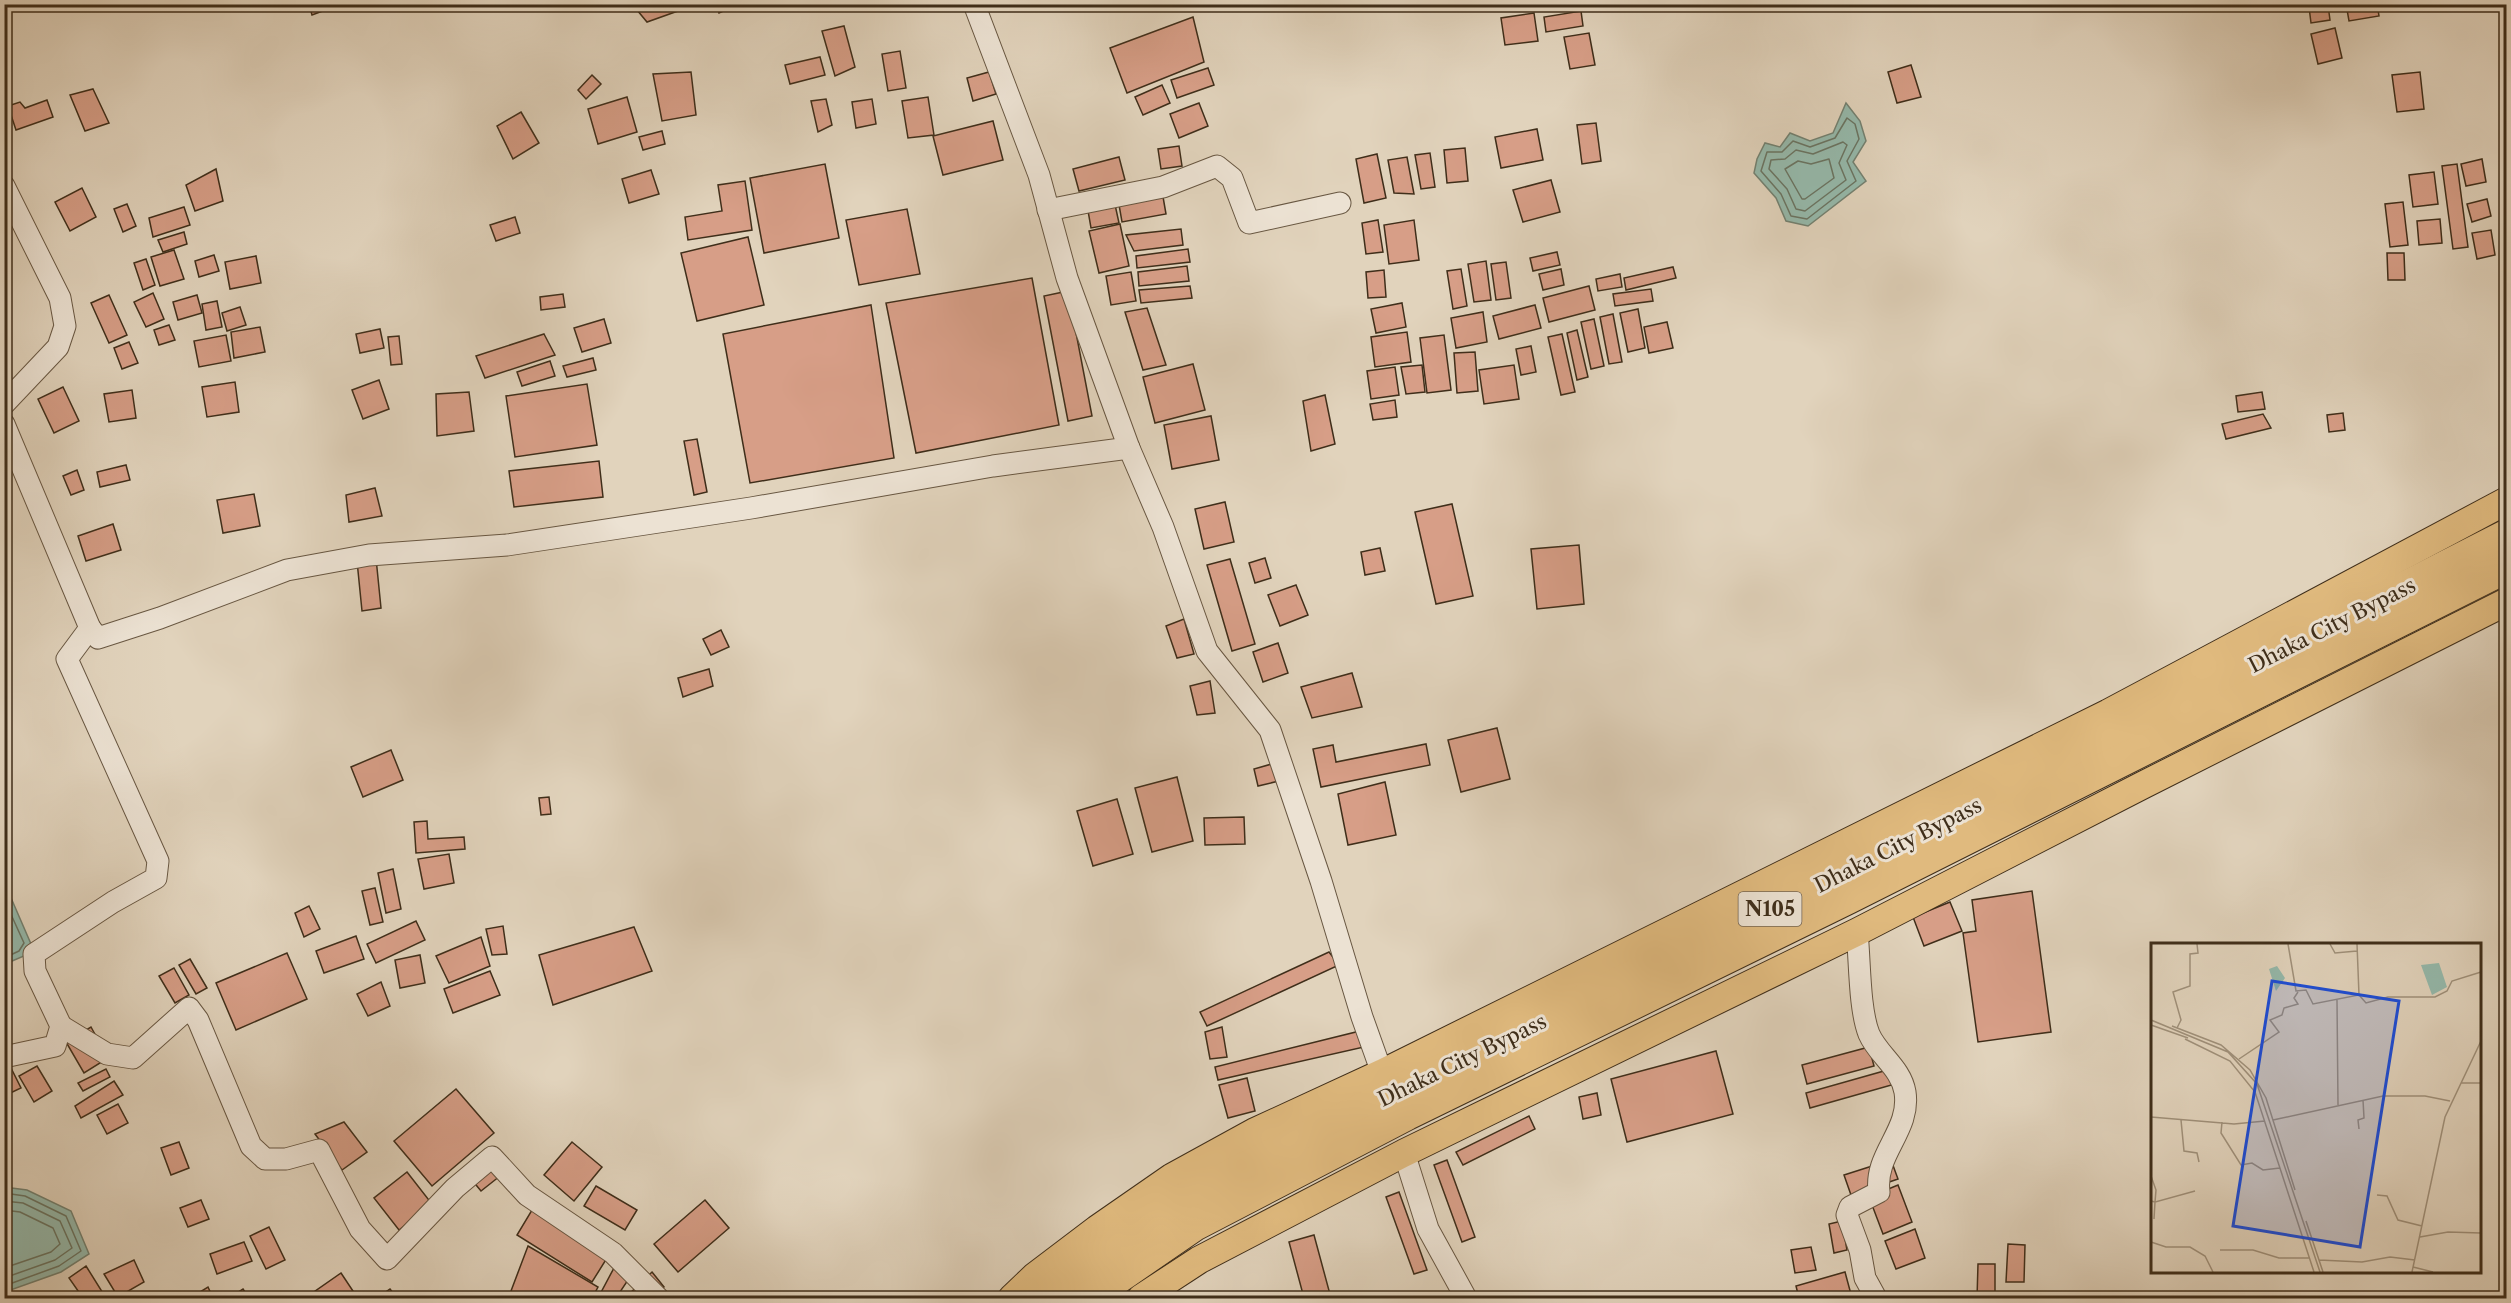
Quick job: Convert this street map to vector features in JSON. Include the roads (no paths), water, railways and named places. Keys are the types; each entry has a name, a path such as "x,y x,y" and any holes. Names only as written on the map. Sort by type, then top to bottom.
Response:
{"highway":[{"name":"Dhaka City Bypass","path":"1043,1299 1052,1289 1180,1201 1840,875 2506,536"},
{"name":"Dhaka City Bypass","path":"1088,1299 1194,1225 1407,1114 1848,898 2506,567"}],"main road":[{"path":"1012,1299 1035,1276 1097,1228 1172,1177 1254,1132 1382,1073 2108,713 2506,501"},
{"path":"1141,1299 1199,1260 1404,1153 1857,932 2143,784 2506,602"}],"street":[{"path":"974,4 1039,175 1067,278 1129,448 1163,526 1207,651 1270,729 1382,1073"},
{"path":"1048,210 1164,187 1217,166 1232,178 1249,223 1340,203"},
{"path":"4,186 60,298 65,326 58,347 4,404"},
{"path":"4,424 90,628 98,638 160,618 287,570 369,555 507,545 751,508 993,466 1129,448"},
{"path":"90,628 67,659 158,861 156,878 34,954 35,971 62,1026 107,1054 133,1058 189,1008 198,1020 251,1146 264,1159 286,1159 319,1150 360,1230 387,1259 455,1188 492,1157 527,1195 613,1253 658,1299"},
{"path":"1857,932 1869,1033 1901,1077 1905,1094 1905,1117 1877,1177 1879,1192 1850,1207 1847,1215 1860,1250 1865,1278 1876,1299"},
{"path":"4,1057 55,1046 62,1026"},
{"path":"1404,1153 1428,1228 1466,1299"}],"water":[{"path":"1846,103 1860,121 1866,141 1853,162 1866,181 1808,226 1786,221 1776,198 1754,173 1757,159 1765,143 1780,147 1790,133 1810,141 1833,133"},
{"path":"5,884 31,944 24,956 5,964"},
{"path":"4,1187 27,1190 71,1211 89,1254 61,1272 5,1292"}]}
